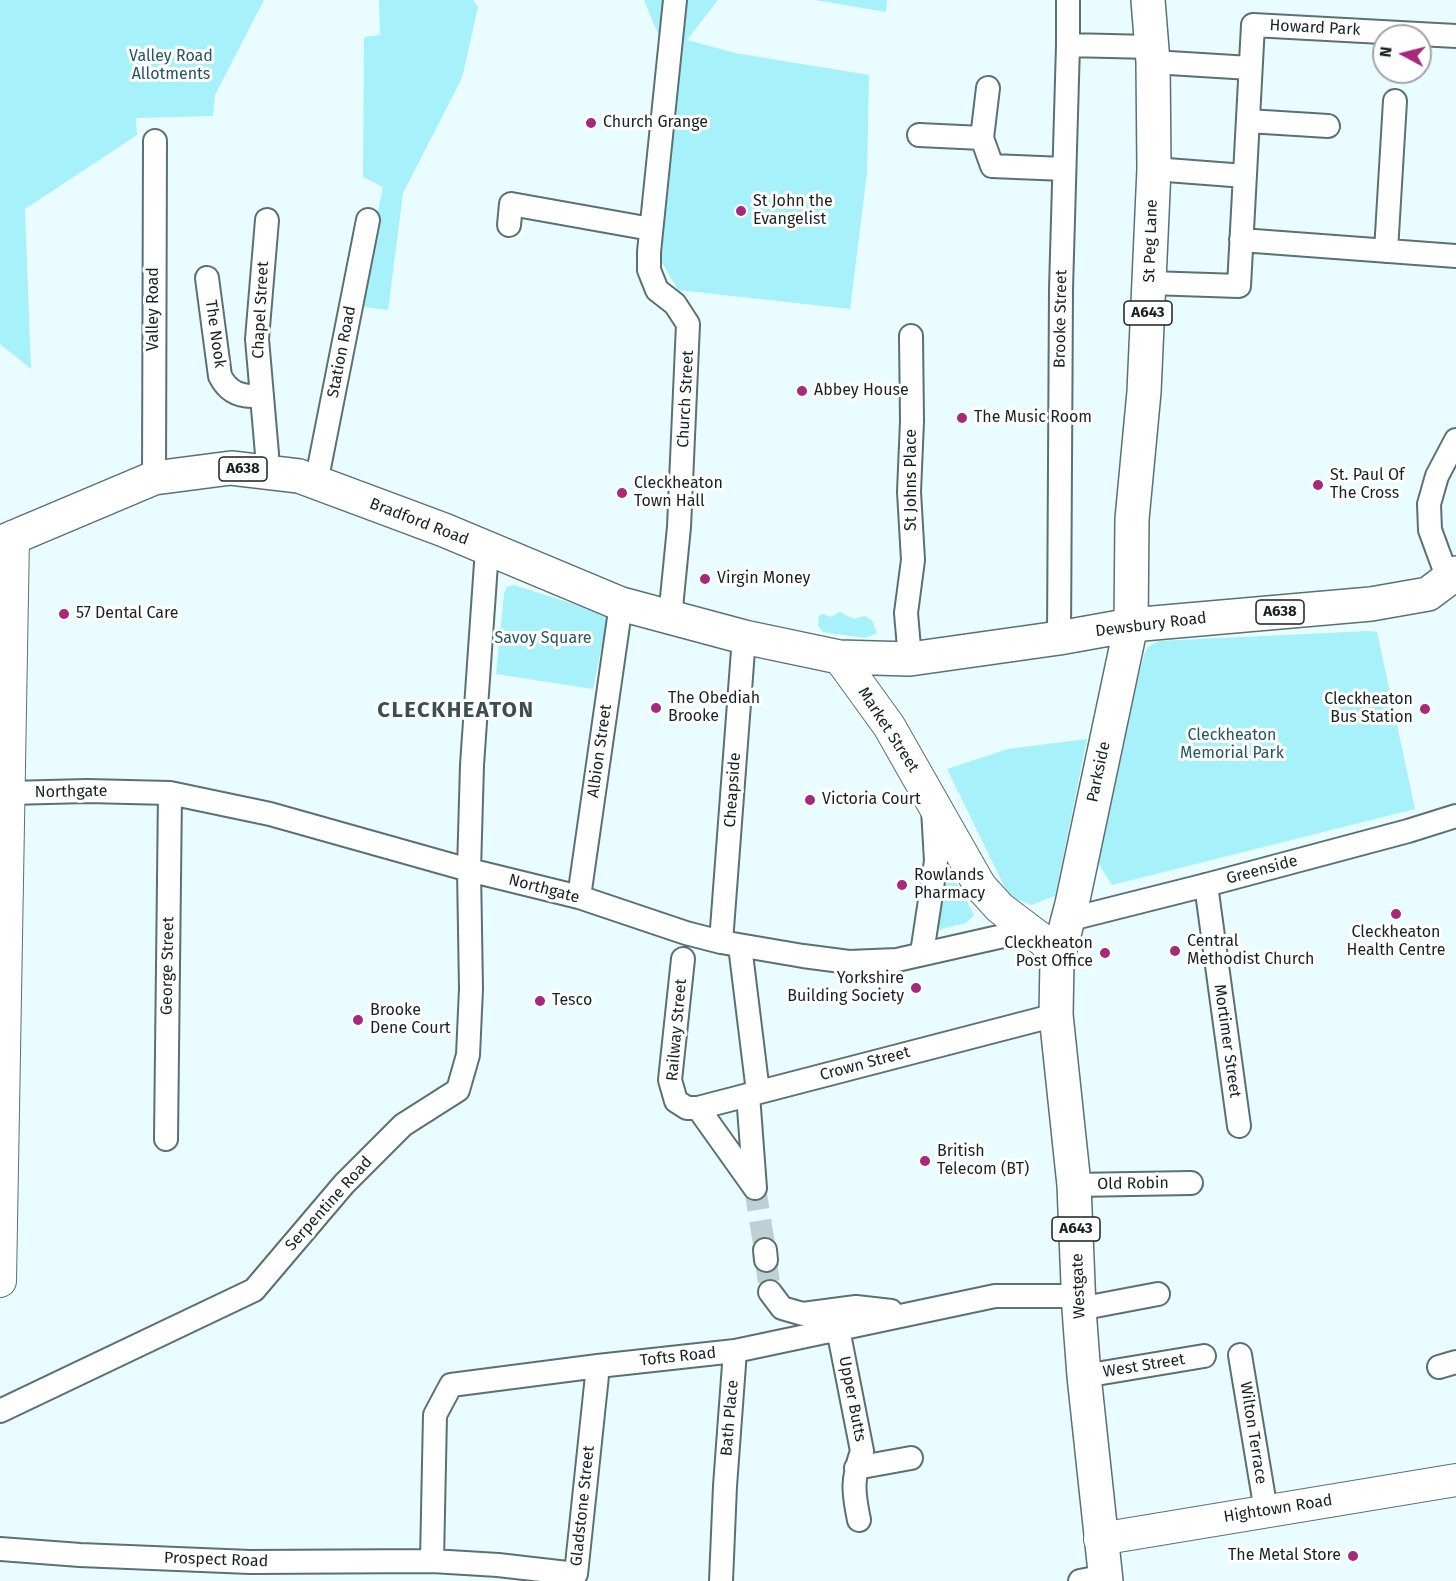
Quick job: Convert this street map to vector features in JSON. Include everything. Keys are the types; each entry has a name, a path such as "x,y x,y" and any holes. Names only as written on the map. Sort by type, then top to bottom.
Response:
{"main road":[{"name":"St Peg Lane","path":"1131,625 1132,519 1144,392 1154,169 1152,55 1148,0"},
{"name":"Bradford Road","path":"7,540 154,478 231,468 265,471 299,476 444,530 621,604 744,637 839,657"},
{"name":"Dewsbury Road","path":"839,657 898,659 1059,638 1131,625 1371,604 1428,594 1452,576"},
{"name":"Parkside","path":"1069,912 1131,625"},
{"name":"Westgate","path":"1069,912 1057,961 1056,1015 1074,1185 1084,1376 1100,1539 1097,1579"}],"street":[{"name":"Church Street","path":"670,618 679,527 688,324 675,304 657,290 649,270 651,229 662,144 675,0"},
{"name":"Brooke Street","path":"1059,638 1061,312 1068,0"},
{"name":"Howard Park","path":"1150,283 1239,286 1253,25 1456,36"},
{"path":"1068,45 1250,68"},
{"path":"988,88 982,138 992,166 1064,169"},
{"path":"1386,251 1395,101"},
{"path":"1248,121 1328,126"},
{"path":"919,135 982,138"},
{"name":"Valley Road","path":"154,478 155,141"},
{"path":"1154,169 1245,176"},
{"path":"509,225 511,204 651,229"},
{"name":"Chapel Street","path":"265,471 267,454 257,339 267,220"},
{"name":"Station Road","path":"316,483 368,220"},
{"path":"1241,240 1456,256"},
{"name":"The Nook","path":"207,278 220,376 227,386 242,396 262,395"},
{"name":"St Johns Place","path":"898,659 914,560 909,492 912,421 911,336"},
{"path":"1452,576 1430,530 1429,504 1437,476 1456,440"},
{"path":"0,1281 7,540"},
{"name":"Serpentine Road","path":"0,1411 254,1290 344,1184 403,1125 458,1090 468,1055 471,989 469,870 472,765 487,549"},
{"name":"Albion Street","path":"579,897 621,604"},
{"name":"Cheapside","path":"698,1108 755,1188 753,1093 731,944 744,637"},
{"name":"Market Street","path":"839,657 889,726 980,886 1000,908 1045,942 1057,961"},
{"path":"871,701 873,679 898,659"},
{"name":"Northgate","path":"6,786 170,793 280,816 469,870 579,897 686,933 731,944 849,962 897,960 1012,934 1023,926 1056,914 1069,912"},
{"name":"George Street","path":"166,1138 170,793"},
{"name":"Market Street","path":"922,953 936,861 933,805"},
{"name":"Greenside","path":"1069,912 1206,885 1456,816"},
{"name":"Mortimer Street","path":"1206,885 1239,1126"},
{"name":"Railway Street","path":"683,959 670,1080 676,1101 687,1108 698,1108"},
{"name":"Crown Street","path":"698,1108 1056,1015"},
{"name":"Old Robin","path":"1074,1185 1191,1183"},
{"path":"770,1292 782,1308 803,1314 856,1307 910,1313"},
{"name":"Tofts Road","path":"420,1568 435,1415 451,1385 735,1351 995,1296 1079,1302 1158,1294"},
{"name":"Upper Butts","path":"838,1329 862,1451 856,1468 853,1491 859,1520"},
{"name":"Bath Place","path":"721,1581 735,1351"},
{"name":"Wilton Terrace","path":"1240,1355 1266,1511"},
{"name":"West Street","path":"1084,1376 1204,1356"},
{"name":"Gladstone Street","path":"420,1568 498,1565 576,1574 598,1366"},
{"path":"856,1468 911,1458"},
{"name":"Hightown Road","path":"1100,1539 1456,1480"},
{"name":"Prospect Road","path":"0,1549 249,1571 420,1568"}],"green space":[{"name":"Valley Road Allotments","path":"0,0 264,0 215,95 213,116 136,118 137,135 25,209 31,369 0,344"},
{"path":"379,0 473,0 478,7 462,78 403,193 388,310 359,306 383,187 363,177 364,37 380,35"},
{"path":"644,0 718,0 687,40 735,53 869,75 867,173 850,309 678,290 660,259 670,175 653,173 661,41"},
{"path":"815,0 887,0 886,12"},
{"name":"Savoy Square","path":"514,585 608,615 593,689 496,674 504,594 507,587"},
{"path":"840,612 854,619 865,616 872,620 877,633 865,638 823,632 818,626 819,615 831,617"},
{"name":"Cleckheaton Memorial Park","path":"1377,632 1415,809 1112,885 1095,853 1144,655 1148,647 1158,641"},
{"path":"1087,739 1055,896 1031,905 1009,896 947,769 1008,749"},
{"path":"942,855 974,915 966,923 934,931"}],"tunnel":[{"path":"755,1188 765,1250"},
{"path":"766,1260 770,1292"}],"place":[{"name":"Church Grange","path":"591,123"},
{"name":"St John the Evangelist","path":"741,211"},
{"name":"Abbey House","path":"802,391"},
{"name":"The Music Room","path":"962,418"},
{"name":"St. Paul Of The Cross","path":"1318,485"},
{"name":"Cleckheaton Town Hall","path":"622,493"},
{"name":"Virgin Money","path":"705,579"},
{"name":"57 Dental Care","path":"64,614"},
{"name":"The Obediah Brooke","path":"656,708"},
{"name":"Cleckheaton Bus Station","path":"1425,709"},
{"name":"Victoria Court","path":"810,800"},
{"name":"Rowlands Pharmacy","path":"902,885"},
{"name":"Cleckheaton Health Centre","path":"1396,914"},
{"name":"Central Methodist Church","path":"1175,951"},
{"name":"Cleckheaton Post Office","path":"1105,953"},
{"name":"Yorkshire Building Society","path":"916,988"},
{"name":"Tesco","path":"540,1001"},
{"name":"Brooke Dene Court","path":"358,1020"},
{"name":"British Telecom (BT)","path":"925,1161"},
{"name":"The Metal Store","path":"1353,1556"}],"district":[{"name":"CLECKHEATON","path":"456,711"}]}
